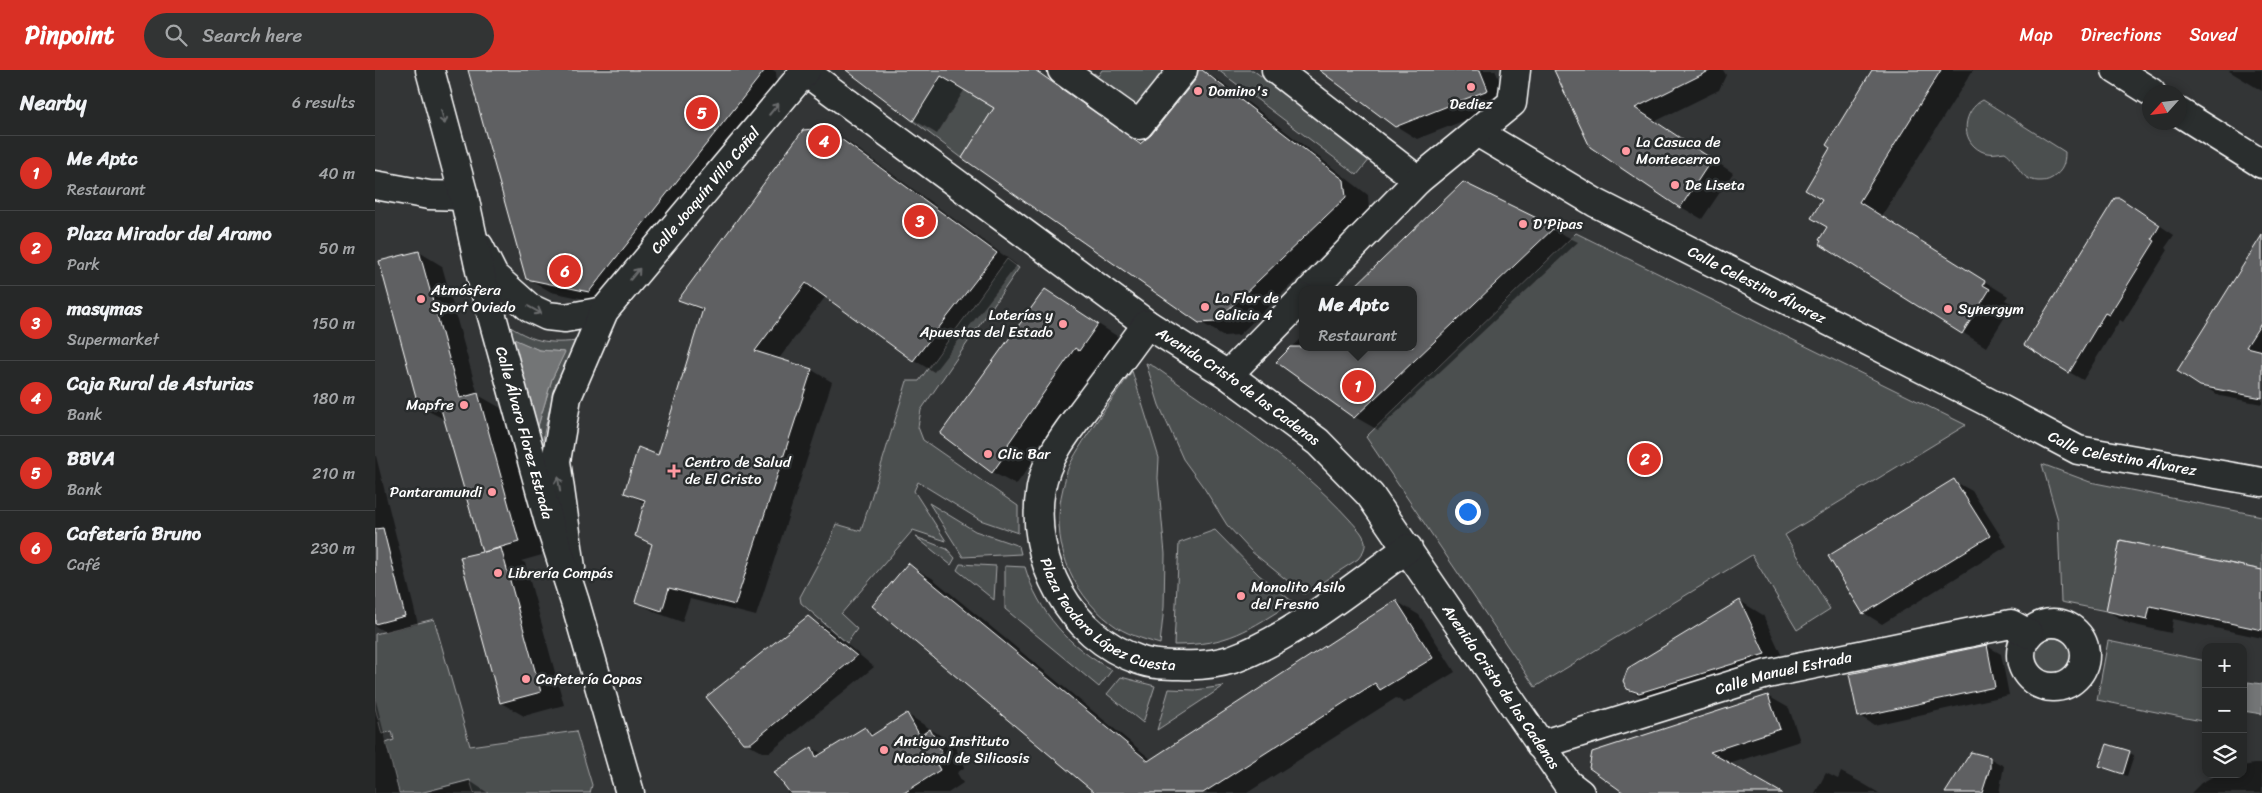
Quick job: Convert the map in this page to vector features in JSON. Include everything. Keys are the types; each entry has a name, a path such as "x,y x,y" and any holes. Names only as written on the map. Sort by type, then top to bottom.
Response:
{"street":[{"name":"Calle Álvaro Florez Estrada","path":"430,70 474,234 487,299 549,522 575,602 630,793"},
{"path":"1062,70 1139,125 1183,70"},
{"path":"1276,70 1418,180"},
{"path":"1315,286 1418,180 1512,103 1516,70"},
{"path":"2116,70 2142,86"},
{"path":"2146,70 2159,85"},
{"name":"Calle Joaquín Villa Cañal","path":"575,602 556,461 567,397 604,311 805,71"},
{"name":"Avenida Cristo de las Cadenas","path":"805,71 1147,324 1228,375 1318,442 1370,496 1408,548 1540,745 1567,783 1580,793"},
{"path":"2187,116 2262,164"},
{"name":"Calle Celestino Álvarez","path":"1477,132 1596,203 1985,400 2078,450 2262,482"},
{"path":"375,185 429,195 464,196"},
{"path":"474,234 494,276 530,308 547,316 565,318 604,311"},
{"path":"1228,375 1299,302"},
{"name":"Plaza Teodoro López Cuesta","path":"1147,324 1062,439 1049,463 1041,488 1042,546 1048,570 1069,608 1092,633 1116,650 1141,661 1196,666 1231,659 1264,644 1310,616 1408,548"},
{"name":"Calle Manuel Estrada","path":"1540,745 1767,674 2011,624 2029,634"}],"shaded area":[{"path":"1102,70 1170,70 1167,75 1163,72 1138,105 1138,114 1090,77 1094,73 1098,76"},
{"path":"1218,70 1253,70 1370,159 1357,175"},
{"path":"941,76 994,108 962,158 913,121"},
{"path":"1983,100 2065,152 2064,164 2059,173 2047,180 2031,180 2022,174 2010,156 2005,152 1987,153 1974,146 1969,140 1966,125 1971,111"},
{"path":"1576,233 1966,425 1785,535 1830,609 1797,630 1752,555 1535,687 1366,437"},
{"path":"1007,259 1019,268 921,410 918,427 923,440 1018,506 1018,533 980,520 918,482 914,491 946,541 913,530 841,614 857,629 847,643 801,603 800,597 830,541 836,524 861,531 907,381 919,381"},
{"path":"499,320 519,332 536,339 554,342 577,341 552,399 544,433 540,465","holes":["507,337 539,350 564,352 552,379 538,426 531,424"]},
{"path":"507,336 539,350 565,352 552,379 538,426 531,424"},
{"path":"1146,363 1155,367 1257,439 1306,477 1329,498 1363,536 1365,546 1358,559 1304,594 1252,552 1227,525 1183,459 1159,405"},
{"path":"1132,371 1159,458 1158,478 1165,554 1164,607 1160,644 1122,630 1096,610 1084,596 1066,563 1061,545 1059,526 1063,488 1069,466 1091,430"},
{"path":"2042,464 2090,482 2262,516 2262,570 2121,540 2106,611 2061,602 2058,520"},
{"path":"929,503 975,531 1019,546 1021,554 963,557"},
{"path":"1215,530 1259,575 1293,602 1250,628 1224,639 1174,645 1179,543"},
{"path":"916,537 947,549 955,558 951,565"},
{"path":"960,564 996,566 994,600 957,570"},
{"path":"1005,566 1025,567 1038,599 1047,614 1069,640 1112,670 1099,687 1005,609"},
{"path":"434,619 470,746 576,731 592,785 590,793 474,793 470,780 420,793 399,793 386,743 394,740 392,731 382,734 375,707 375,634"},
{"path":"2053,638 2060,639 2066,643 2070,649 2070,663 2066,669 2060,673 2053,674 2046,673 2040,669 2036,663 2035,656 2036,649 2040,643 2046,639"},
{"path":"2108,641 2202,660 2202,721 2097,700"},
{"path":"1121,677 1155,686 1143,723 1107,694"},
{"path":"2248,682 2262,684 2262,714 2247,712"},
{"path":"1224,686 1157,730 1169,689 1195,690"}],"building":[{"path":"468,70 765,70 589,292 526,279"},
{"path":"846,70 1035,70 1140,144 1151,135 1195,80 1198,70 1202,70 1344,180 1346,197 1215,322 1199,323 962,158 994,108 941,76 913,121"},
{"path":"1319,70 1480,70 1488,90 1395,127"},
{"path":"1554,70 1711,70 1635,108 1712,159 1680,208 1590,147"},
{"path":"1872,70 1941,70 1859,202 1985,281 1983,285 1990,289 1962,334 1819,244 1821,241 1819,240 1827,227 1811,218 1822,200 1805,190 1830,148 1826,145"},
{"path":"826,128 997,253 913,361 806,283 755,351 812,369 735,605 669,588 662,611 635,602 652,544 635,536 645,500 624,493 638,447 658,455 703,309 678,300 803,130"},
{"path":"1463,182 1555,227 1354,418 1276,362 1291,347 1299,347 1299,351 1417,351 1417,286 1355,286"},
{"path":"2115,198 2120,198 2160,225 2152,239 2155,241 2109,315 2105,313 2069,373 2024,345"},
{"path":"2262,235 2262,322 2246,347 2262,351 2262,398 2200,386 2177,371"},
{"path":"419,251 460,398 478,393 519,542 484,552 501,548 541,692 500,703 460,557 482,552 439,402 419,408 379,261"},
{"path":"1045,289 1098,324 1079,351 1075,348 1008,444 1011,446 992,473 940,434"},
{"path":"1954,479 1990,536 1863,614 1828,556"},
{"path":"383,528 405,616 375,624 375,529"},
{"path":"2120,540 2262,570 2262,630 2150,606 2147,620 2106,611"},
{"path":"908,563 1148,761 1396,600 1433,658 1380,690 1375,683 1203,793 1095,793 872,606"},
{"path":"1740,600 1765,654 1639,693 1627,689 1623,681 1628,668"},
{"path":"808,616 857,656 751,743 743,743 706,697"},
{"path":"1987,645 1995,687 1858,717 1849,674"},
{"path":"1768,695 1780,729 1710,752 1782,793 1624,793 1589,768 1592,752"},
{"name":"Antiguo Instituto Nacional de Silicosis","path":"907,713 920,736 930,729 942,753 934,759 940,770 904,793 790,793 774,772 812,747 816,757 865,727 871,736"},
{"path":"2107,744 2130,751 2123,774 2099,766"},
{"path":"1971,752 1990,757 1990,768 1982,793 1945,793"}],"place":[{"name":"Dediez","path":"1471,87"},
{"name":"Domino's","path":"1198,91"},
{"name":"BBVA","path":"702,113"},
{"name":"Caja Rural de Asturias","path":"824,141"},
{"name":"La Casuca de Montecerrao","path":"1626,151"},
{"name":"De Liseta","path":"1675,185"},
{"name":"masymas","path":"920,221"},
{"name":"D'Pipas","path":"1523,224"},
{"name":"Cafetería Bruno","path":"565,271"},
{"name":"Atmósfera Sport Oviedo","path":"421,299"},
{"name":"La Flor de Galicia 4","path":"1205,307"},
{"name":"Synergym","path":"1948,309"},
{"name":"Loterías y Apuestas del Estado","path":"1063,324"},
{"name":"Me Aptc","path":"1358,386"},
{"name":"Mapfre","path":"464,405"},
{"name":"Clic Bar","path":"988,454"},
{"name":"Plaza Mirador del Aramo","path":"1645,459"},
{"name":"Centro de Salud de El Cristo","path":"674,471"},
{"name":"Pantaramundi","path":"492,492"},
{"name":"Librería Compás","path":"498,573"},
{"name":"Monolito Asilo del Fresno","path":"1241,596"},
{"name":"Cafetería Copas","path":"526,679"},
{"name":"Antiguo Instituto Nacional de Silicosis","path":"884,750"}]}
